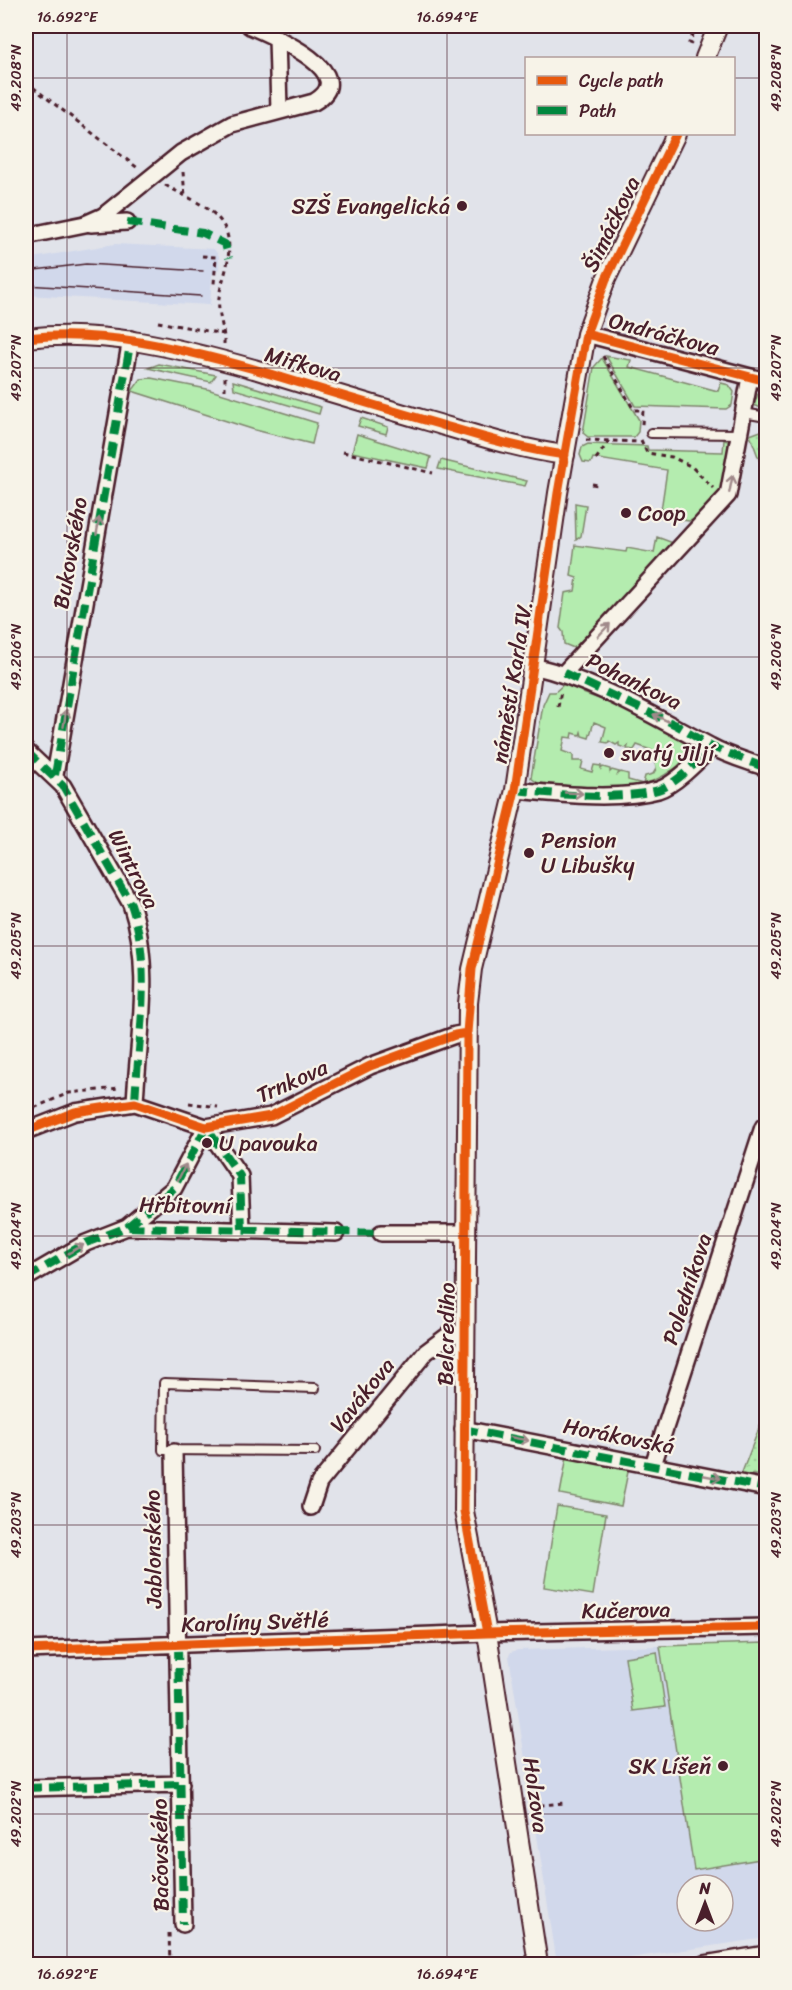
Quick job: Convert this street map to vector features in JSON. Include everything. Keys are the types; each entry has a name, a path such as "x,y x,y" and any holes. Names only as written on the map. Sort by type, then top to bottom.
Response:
{"street":[{"path":"85,224 103,216 181,153 232,124 314,102 323,97 329,83 326,72 319,64 277,38 250,26"},
{"path":"705,57 718,26"},
{"path":"277,38 279,110"},
{"name":"Šimáčkova","path":"586,334 606,279 676,135"},
{"path":"26,236 85,224 127,222"},
{"name":"Ondráčkova","path":"586,334 766,381"},
{"name":"náměstí Karla IV.","path":"467,1033 472,969 515,790 565,455 586,334"},
{"name":"Mifkova","path":"26,338 81,335 130,339 224,361 536,451 565,455"},
{"name":"Bukovského","path":"55,776 130,339"},
{"path":"563,677 728,495 750,377"},
{"name":"Pohankova","path":"533,666 676,725 712,747 766,768"},
{"path":"515,790 611,795 659,790 695,765 712,747"},
{"name":"Wintrova","path":"26,751 55,776 71,798 131,904 138,927 143,961 135,1097"},
{"name":"Trnkova","path":"26,1131 75,1112 135,1097 206,1127 271,1116 370,1066 455,1035 467,1033"},
{"name":"Belcrediho","path":"467,1033 464,1511 487,1633"},
{"name":"Hřbitovní","path":"26,1278 86,1243 127,1227 174,1188 206,1127 240,1176 242,1228"},
{"name":"Poledníkova","path":"653,1465 763,1127"},
{"name":"Hřbitovní","path":"127,1227 242,1228 336,1233"},
{"path":"381,1233 466,1233"},
{"name":"Vavákova","path":"311,1507 319,1483 426,1352 450,1334 466,1334"},
{"name":"Horákovská","path":"463,1429 766,1488"},
{"name":"Jablonského","path":"174,1452 178,1645"},
{"name":"Kučerova","path":"487,1633 766,1627"},
{"name":"Karolíny Světlé","path":"26,1650 487,1633"},
{"name":"Holzova","path":"487,1633 538,1965"},
{"name":"Bačovského","path":"176,1924 181,1784 178,1645"},
{"name":"Bačovského","path":"26,1788 181,1784"},
{"path":"704,1965 766,1954"}],"lane":[{"path":"744,413 766,417"},
{"path":"651,433 739,439"},
{"path":"315,1388 164,1383 163,1450 174,1452 315,1451"}],"path":[{"path":"689,43 697,26"},
{"path":"26,82 149,177 211,211 226,228 229,258 221,286 218,318 225,334 225,390"},
{"path":"181,153 185,197"},
{"path":"202,256 216,257 213,284 221,286"},
{"path":"158,322 225,334"},
{"path":"602,354 634,410 643,410"},
{"path":"581,440 641,442 647,453 672,457 692,467 725,499"},
{"path":"596,459 609,441"},
{"path":"343,452 433,472"},
{"path":"592,484 598,485"},
{"path":"558,707 563,677"},
{"path":"26,1111 69,1093 125,1087 135,1097"},
{"path":"178,1101 225,1108"},
{"path":"531,1806 564,1803"},
{"path":"170,1965 176,1924"}],"shaded area":[{"path":"115,244 214,249 219,256 219,269 212,275 210,305 26,295 26,259"},
{"path":"660,1646 694,1870 766,1858 766,1938 589,1964 557,1964 509,1656 511,1652"}],"green space":[{"path":"606,356 631,360 629,367 718,391 721,383 729,385 734,392 732,405 726,409 635,406"},
{"path":"602,358 639,420 638,432 634,437 588,437 583,433 594,367"},
{"path":"159,364 216,375 211,382 148,368"},
{"path":"151,378 207,389 317,423 312,444 255,430 132,391 141,379"},
{"path":"233,381 321,407 319,414 234,389"},
{"path":"766,391 766,410 754,405 758,394"},
{"path":"361,418 388,427 386,434 358,426"},
{"path":"766,429 766,478 750,435"},
{"path":"357,434 431,457 428,468 352,452"},
{"path":"724,440 728,441 728,446 723,494 701,518 689,521 660,517 667,470 593,458 591,463 583,462 580,455 582,447 588,444 647,446 648,450 723,452"},
{"path":"441,460 527,481 525,486 438,469"},
{"path":"575,503 586,505 581,536 576,540"},
{"path":"657,537 676,544 574,648 564,644 563,632 560,628 565,593 575,591 577,578 571,576 575,545 626,552 627,548 654,553"},
{"path":"564,684 575,686 583,693 632,711 689,743 688,745 693,747 690,758 685,756 674,769 655,780 643,784 639,785 623,788 589,788 538,783 531,778 543,705 549,692 555,692","holes":["594,722 606,727 602,742 608,743 609,741 616,745 619,743 619,746 625,748 628,746 627,749 634,750 637,745 651,750 649,758 655,762 656,769 653,774 645,776 643,784 628,780 628,774 621,772 618,774 619,772 612,770 610,772 610,769 603,767 601,769 601,766 594,765 592,772 581,769 583,761 573,761 573,755 562,751 565,737 572,738 573,733 580,735 581,732 582,736 589,738"]},
{"path":"766,1410 766,1475 741,1475"},
{"path":"567,1456 629,1467 621,1506 560,1494"},
{"path":"557,1506 606,1514 593,1595 544,1587"},
{"name":"SK Líšeň","path":"766,1643 766,1858 694,1870 660,1646"},
{"path":"657,1652 665,1707 633,1711 625,1657"}],"tram line":[{"path":"26,271 86,264 203,271"},
{"path":"26,285 201,296"}],"marked path":[{"path":"127,222 203,233 225,244 229,258"},
{"path":"55,775 131,339"},
{"path":"564,673 676,725 712,747 766,768"},
{"path":"515,790 606,796 658,790 679,778 712,747"},
{"path":"26,751 63,786 131,904 138,928 143,978 135,1103 129,1104"},
{"path":"127,1227 174,1188 206,1127 240,1176 242,1229"},
{"path":"26,1278 86,1243 127,1227 381,1233"},
{"path":"463,1429 766,1488"},
{"path":"178,1645 183,1924"},
{"path":"26,1788 181,1784"}],"cycle path":[{"path":"487,1633 464,1511 467,1033 472,969 515,790 558,493 586,334 606,279 676,135"},
{"path":"586,334 766,381"},
{"path":"26,338 55,336 113,338 198,354 496,441 565,455"},
{"path":"26,1131 75,1112 135,1103 206,1127 271,1116 370,1066 455,1035 467,1033"},
{"path":"26,1650 487,1633 766,1627"}],"place":[{"name":"SZŠ Evangelická","path":"462,206"},
{"name":"Coop","path":"626,513"},
{"name":"svatý Jiljí","path":"609,753"},
{"name":"Pension U Libušky","path":"529,853"},
{"name":"U pavouka","path":"207,1143"},
{"name":"SK Líšeň","path":"723,1766"}]}
